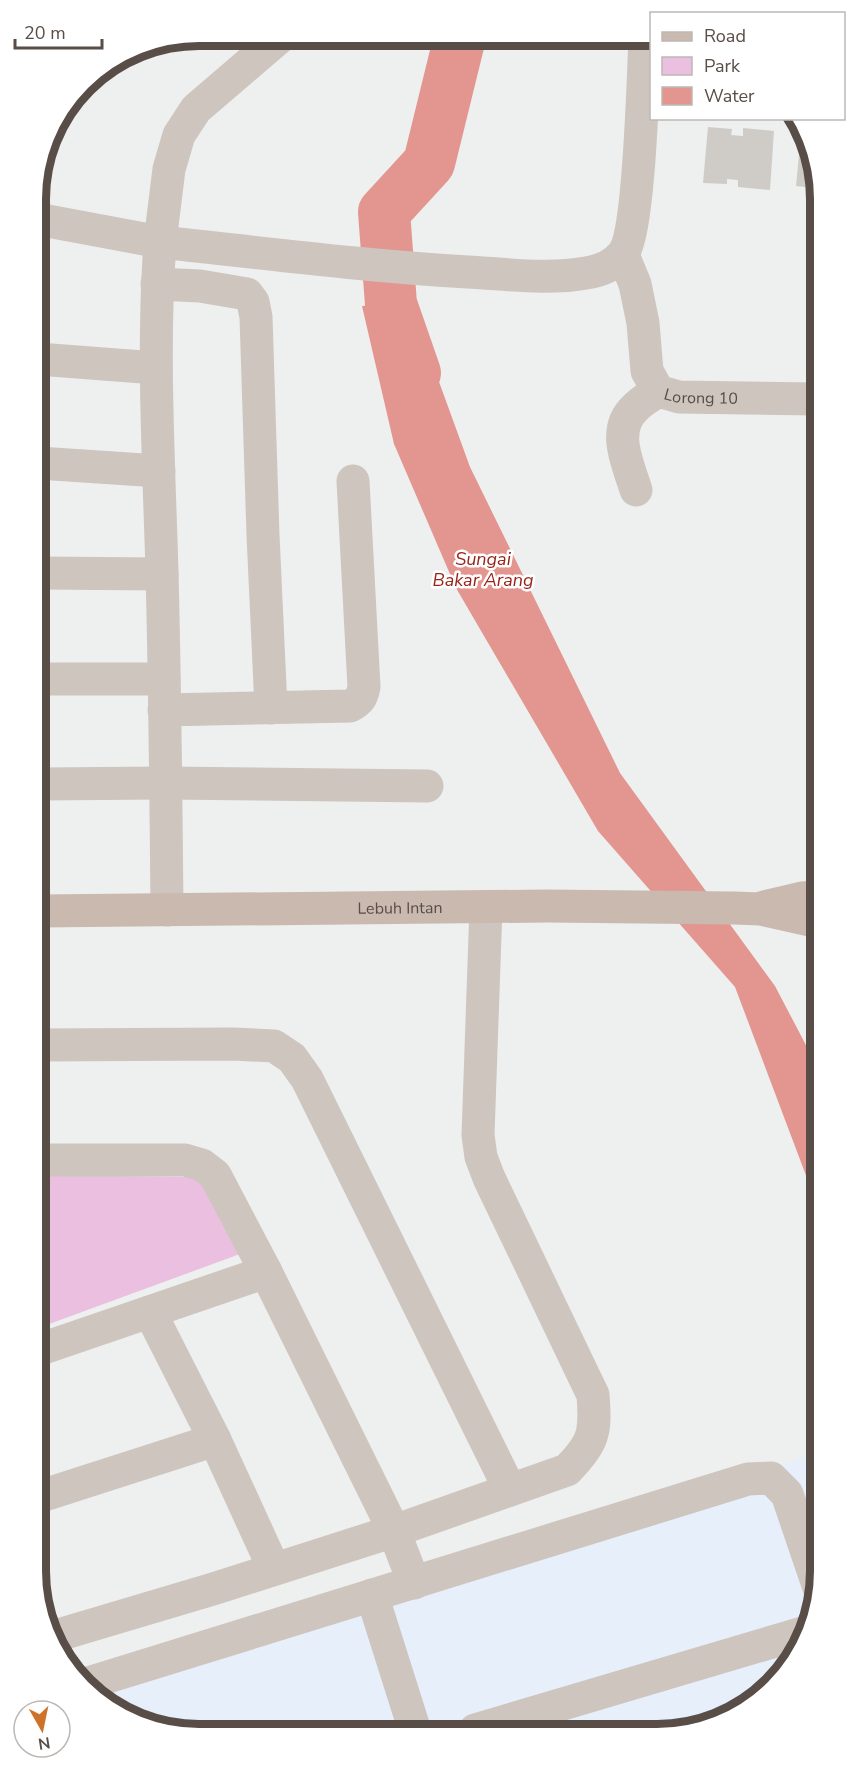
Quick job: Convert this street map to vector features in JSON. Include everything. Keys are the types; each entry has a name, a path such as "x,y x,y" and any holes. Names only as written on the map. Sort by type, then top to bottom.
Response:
{"main road":[{"name":"Lebuh Intan","path":"747,908 810,898"},
{"name":"Lebuh Intan","path":"46,911 486,907 747,908 810,920"}],"street":[{"path":"47,221 160,242 342,262 414,269 553,277 586,274 603,269 622,255 630,238 645,46"},
{"path":"167,910 162,574 156,368 160,242 169,169 179,135 195,109 267,47"},
{"name":"Lorong 10","path":"622,255 637,294 643,323 647,371 658,390 679,397 810,399"},
{"path":"157,284 200,286 247,294 253,302 256,317 262,535 271,708"},
{"path":"47,360 156,368"},
{"path":"636,490 623,449 622,433 627,418 635,407 658,390"},
{"path":"47,464 159,471"},
{"path":"47,680 271,708 350,706 358,702 364,687 353,481"},
{"path":"47,573 162,574"},
{"path":"47,784 426,786"},
{"path":"60,1634 394,1531 567,1470 586,1451 596,1422 593,1395 481,1157 478,1135 486,907"},
{"path":"46,1044 274,1046 292,1058 307,1079 510,1490"},
{"path":"46,1160 185,1160 202,1165 215,1175 266,1272 394,1531 414,1582"},
{"path":"46,1347 266,1272"},
{"path":"150,1312 215,1440 274,1569"},
{"path":"46,1494 215,1440"},
{"path":"93,1682 748,1479 771,1478 787,1494 810,1562"},
{"path":"372,1595 413,1725"},
{"path":"492,1725 797,1635"}],"shaded area":[{"path":"810,1456 810,1582 808,1602 799,1630 779,1665 766,1680 734,1704 697,1719 658,1725 199,1725 169,1722 132,1709 106,1693 85,1673"}],"green space":[{"path":"46,1175 192,1177 211,1191 240,1254 46,1325"}],"water":[{"name":"Sungai Bakar Arang","path":"410,302 470,467 620,773 775,986 810,1053 810,1186 735,987 598,831 456,588 394,444 362,306"}],"building":[{"path":"708,127 732,129 731,135 743,136 743,128 774,131 770,190 738,187 738,180 727,179 727,184 703,183"},
{"path":"800,144 809,187 796,186"}],"waterway":[{"name":"Sungai Bakar Arang","path":"415,373 391,304 384,212 429,163 458,46"}]}
